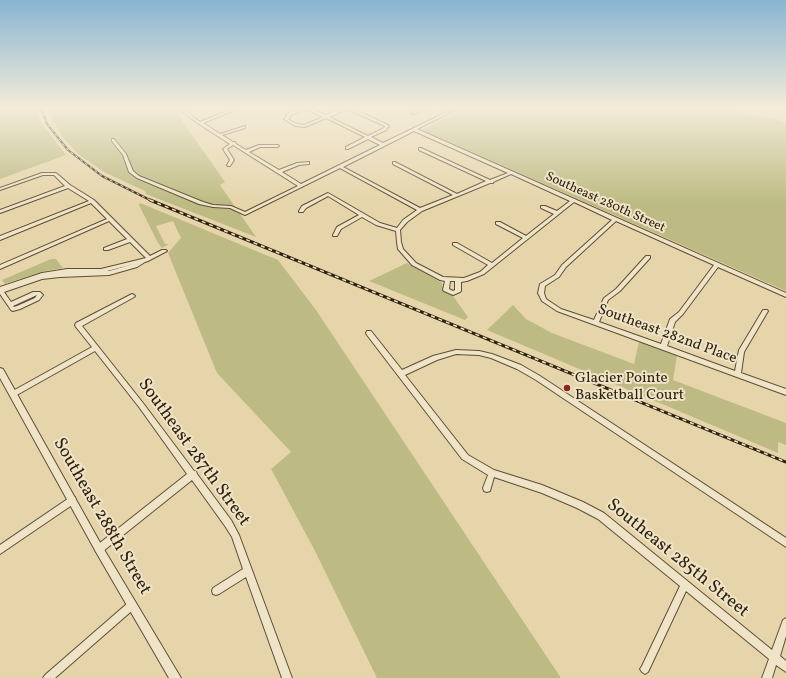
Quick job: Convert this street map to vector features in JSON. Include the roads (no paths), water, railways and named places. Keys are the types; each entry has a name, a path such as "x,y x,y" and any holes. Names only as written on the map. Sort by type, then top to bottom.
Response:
{"street":[{"path":"113,140 125,155 131,172 143,179 201,203 213,206 231,207 245,214 395,140"},
{"path":"227,140 301,186"},
{"path":"347,148 365,140"},
{"path":"372,140 384,145"},
{"name":"Southeast 280th Street","path":"437,140 786,295"},
{"path":"229,165 232,160 225,149 234,144"},
{"path":"246,152 259,146 276,146"},
{"path":"420,149 491,182"},
{"path":"279,172 298,164 308,162"},
{"path":"394,163 456,195"},
{"path":"340,167 420,210"},
{"path":"0,189 50,173 55,174 68,186 92,201 147,259"},
{"path":"511,173 420,210 405,221 398,230 399,242 406,256 433,275 448,280 458,281 476,277 573,201"},
{"path":"0,212 68,186"},
{"path":"301,211 304,207 328,194 378,224 398,230"},
{"path":"0,238 92,201"},
{"path":"543,207 557,213"},
{"path":"335,235 339,228 362,215"},
{"path":"0,267 110,219"},
{"name":"Southeast 282nd Place","path":"616,219 564,266 557,276 542,285 542,297 546,302 555,308 786,392"},
{"path":"498,223 526,238"},
{"path":"106,250 130,240"},
{"path":"455,244 492,265"},
{"path":"10,305 0,291 41,277 109,273 135,266 164,251"},
{"path":"596,322 606,299 618,290 648,257"},
{"path":"664,348 672,321 681,313 717,265"},
{"path":"448,280 446,290 453,293 458,291 458,281"},
{"name":"Southeast 287th Street","path":"132,296 78,325 193,474 235,535 288,678"},
{"path":"737,375 741,352 765,311"},
{"name":"Southeast 285th Street","path":"369,333 465,457 492,473 542,489 580,505 601,516 786,667"},
{"path":"13,394 95,348"},
{"path":"400,374 435,358 456,352 478,353 492,356 519,367 538,378 786,544"},
{"name":"Southeast 288th Street","path":"0,371 99,549 175,678"},
{"path":"488,488 492,473"},
{"path":"99,549 193,474"},
{"path":"0,550 72,500"},
{"path":"216,591 248,571"},
{"path":"645,669 685,584"},
{"path":"48,678 132,605"},
{"path":"767,678 786,623"}],"railway":[{"path":"60,140 68,150 102,176 150,200"},
{"path":"150,200 786,462"}],"place":[{"name":"Glacier Pointe Basketball Court","path":"567,388"}]}
